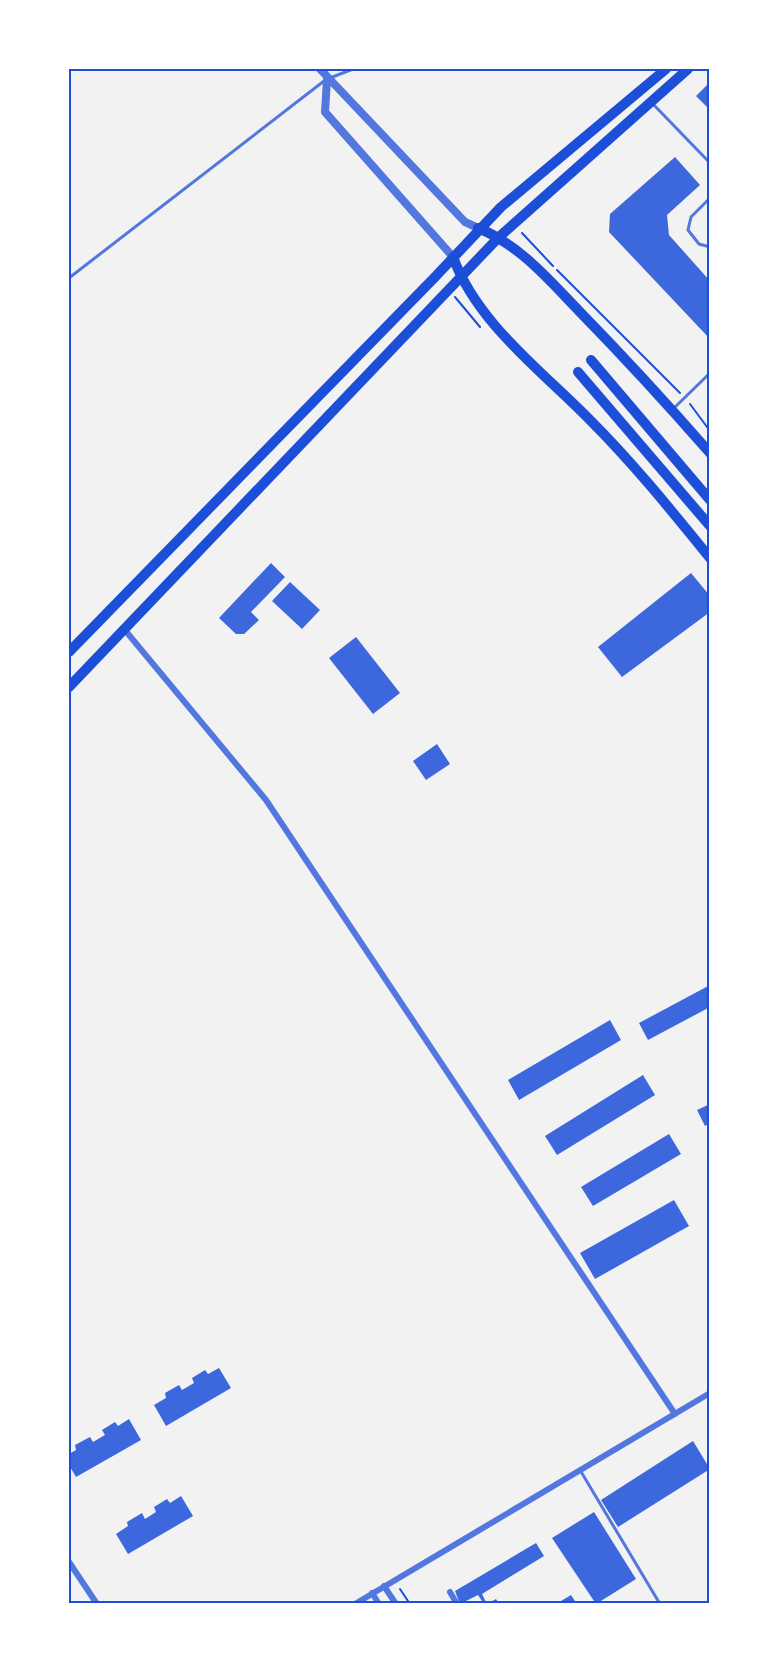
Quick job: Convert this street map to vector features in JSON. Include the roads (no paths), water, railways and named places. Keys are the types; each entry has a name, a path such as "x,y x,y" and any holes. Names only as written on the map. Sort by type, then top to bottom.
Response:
{"main road":[{"path":"69,652 435,278 478,228 666,69"},
{"path":"69,687 514,222 688,69"},
{"path":"478,228 499,237 544,276 710,453"},
{"path":"453,256 460,278 494,324 637,469 710,558"},
{"path":"591,360 710,500"},
{"path":"578,372 710,526"}],"street":[{"path":"320,69 465,222 478,228"},
{"path":"327,79 325,112 453,256"},
{"path":"124,629 266,800 675,1414"},
{"path":"355,1604 579,1468 710,1393"},
{"path":"69,1562 97,1604"},
{"path":"384,1586 396,1604"},
{"path":"450,1592 457,1604"},
{"path":"372,1593 379,1604"}],"lane":[{"path":"69,278 327,79 353,69"},
{"path":"651,102 710,164"},
{"path":"710,198 691,217 688,230 699,244 710,247"},
{"path":"672,410 710,373"},
{"path":"579,1468 660,1604"}]}
